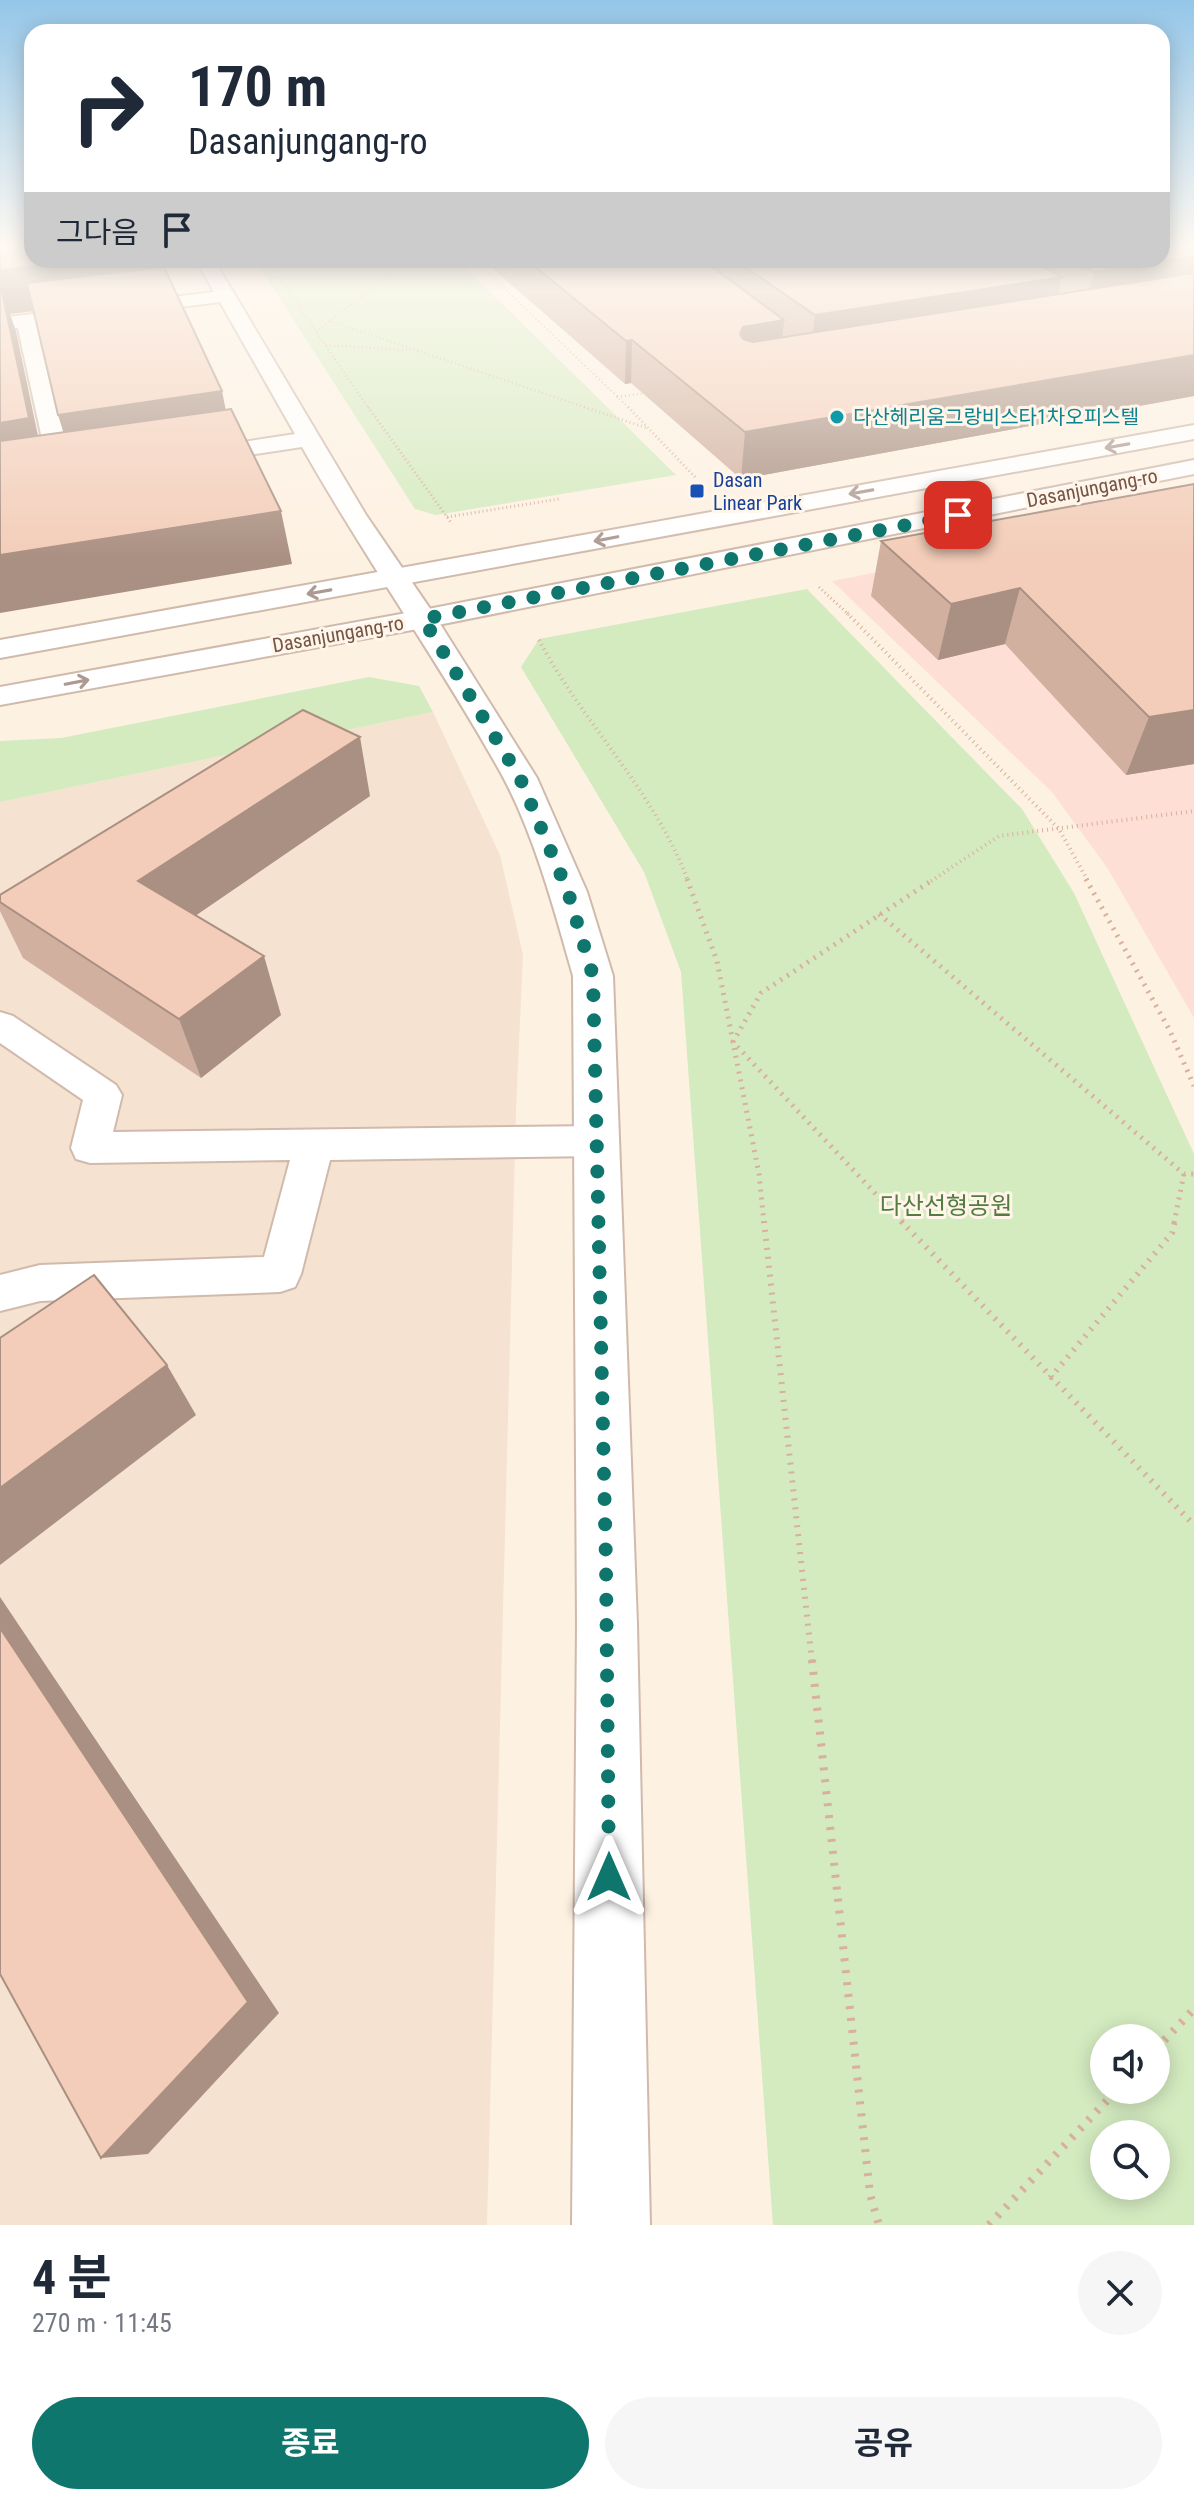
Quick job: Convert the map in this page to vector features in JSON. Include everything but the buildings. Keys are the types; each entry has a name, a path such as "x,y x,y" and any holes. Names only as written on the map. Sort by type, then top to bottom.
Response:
{"street":[{"path":"31,481 70,475 35,351"},
{"path":"258,351 353,515 410,598 520,778 568,892 593,976 607,1640 611,2225"},
{"name":"Dasanjungang-ro","path":"0,696 410,598 491,561 1194,432"},
{"path":"171,460 311,439"},
{"name":"Dasanjungang-ro","path":"0,649 410,598 518,599 1194,467"}],"lane":[{"path":"0,1025 103,1095 90,1148 598,1141"},
{"path":"2,1293 40,1283 280,1274 314,1145"}],"path":[{"path":"329,351 445,517 491,561"},
{"path":"416,351 651,429"},
{"path":"569,351 651,429 696,478 680,480"},
{"path":"617,397 647,393"},
{"path":"445,517 571,497"},
{"path":"780,550 880,645 1059,829 1170,1031 1194,1086"},
{"path":"518,599 557,674 627,770 682,866 717,961 759,1174 868,2179 879,2225"},
{"path":"733,1042 761,993 999,836 1194,811"},
{"path":"879,914 1184,1174 1194,1174"},
{"path":"733,1042 1050,1378 1194,1525"},
{"path":"1050,1378 1172,1233 1184,1174"},
{"path":"1170,2034 1194,2009"},
{"path":"989,2225 1104,2104"}],"shaded area":[{"path":"1194,511 1194,1018 1108,869 1052,792 832,581"},
{"path":"433,712 500,855 523,955 516,1109 487,2225 0,2225 0,802"}],"green space":[{"path":"313,351 550,351 676,475 436,515 415,509"},
{"name":"다산선형공원","path":"807,589 1022,809 1074,893 1194,1154 1194,2225 773,2225 681,972 644,872 521,667 539,639"},
{"path":"369,677 419,686 433,712 0,802 0,741 61,738"}],"place":[{"name":"다산헤리움그랑비스타1차오피스텔","path":"837,417"},
{"name":"Dasan Linear Park","path":"697,491"}],"route":[{"path":"609,1877 606,1564 593,976 568,892 520,778 423,619 958,515"}]}
